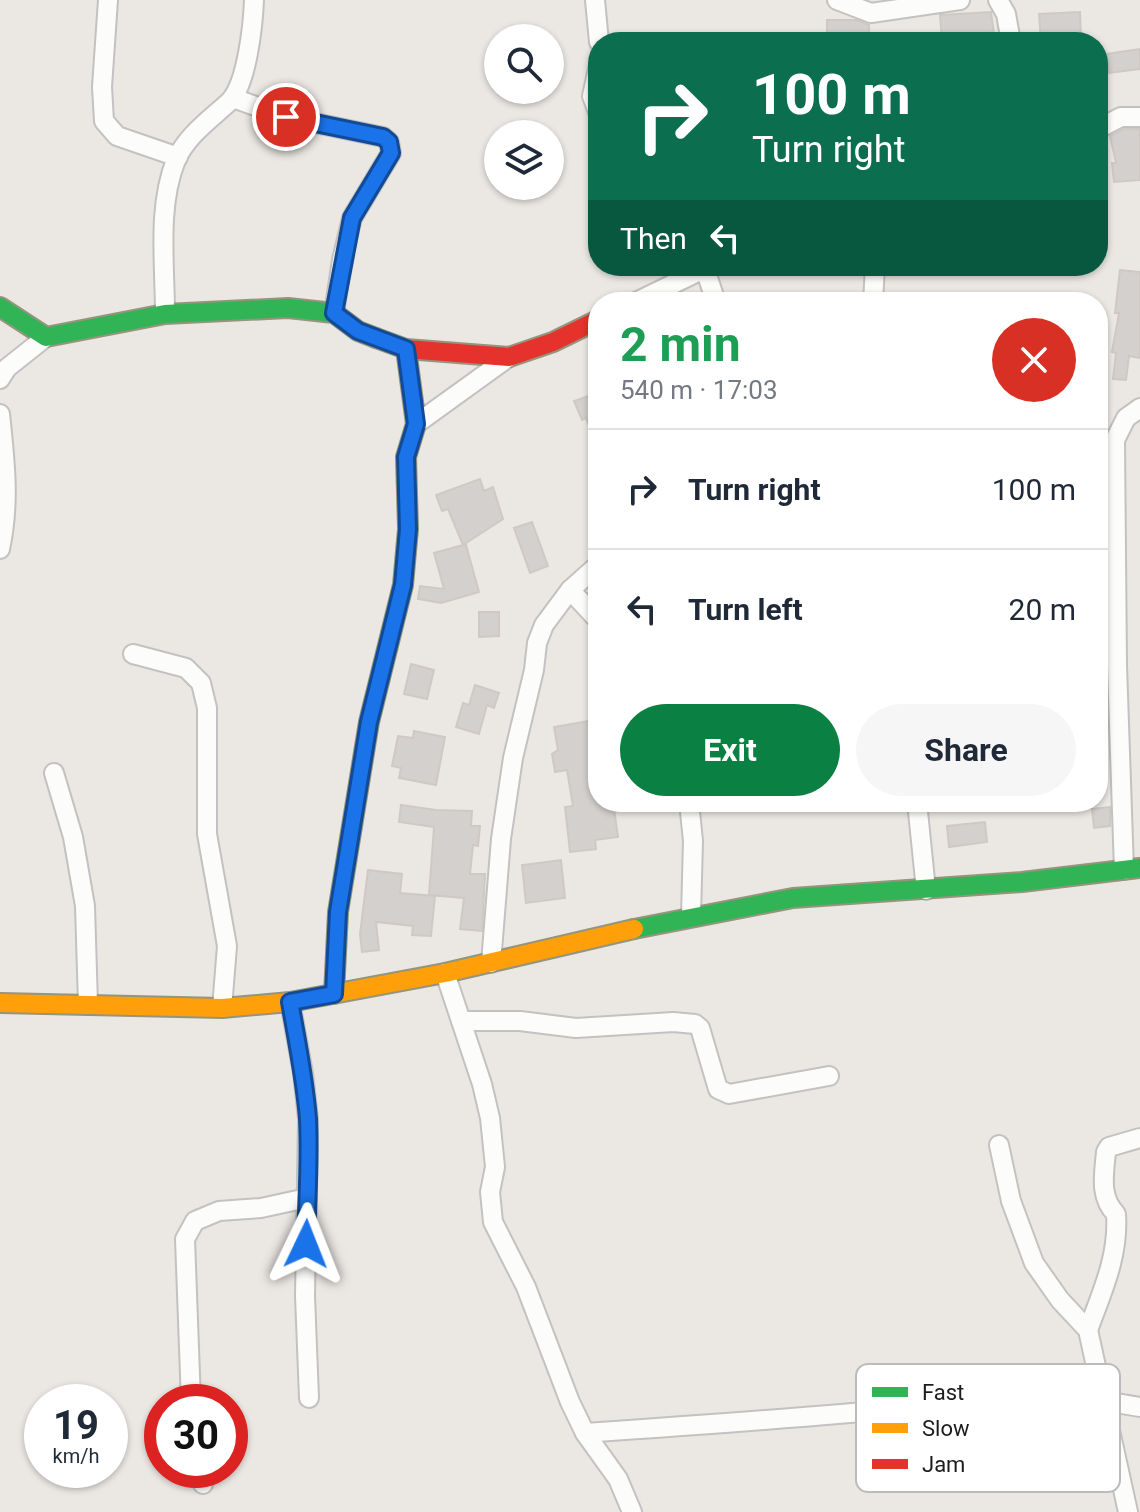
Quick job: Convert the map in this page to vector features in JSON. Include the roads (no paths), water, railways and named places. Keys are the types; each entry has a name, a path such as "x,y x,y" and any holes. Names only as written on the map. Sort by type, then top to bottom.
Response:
{"street":[{"path":"108,0 102,87 104,121 117,136 178,157"},
{"path":"165,314 164,226 169,183 178,157 204,122 233,98 251,46 254,0"},
{"path":"595,0 598,32"},
{"path":"837,0 871,13 960,0"},
{"path":"998,0 1006,14 1009,32"},
{"path":"233,98 286,117 383,137 389,142 391,153 352,218 334,313"},
{"path":"1108,124 1121,117 1140,117"},
{"path":"657,292 691,276"},
{"path":"0,307 46,337"},
{"path":"0,379 7,368 46,337 165,314 288,308 334,313 358,331 406,349 509,357"},
{"path":"416,424 509,357 553,342 588,325"},
{"path":"334,994 338,912 367,736 403,585 408,529 406,457 416,424 406,349"},
{"path":"0,1003 222,1008 290,1002 445,973 691,916 793,898 926,890 1132,869 1117,665 1115,440 1126,418 1140,408"},
{"path":"0,414 6,467 0,549"},
{"path":"491,963 501,839 513,758 534,670 537,643 544,625 570,590 588,574"},
{"path":"570,590 588,609"},
{"path":"133,654 186,668 201,683 207,708 207,834 227,946 222,1008"},
{"path":"54,773 73,837 85,906 88,1005"},
{"path":"690,812 693,841 691,916"},
{"path":"918,812 926,890"},
{"path":"445,973 482,1084 490,1118 495,1167 490,1192 493,1222 526,1287 564,1388 585,1433 610,1465 632,1512"},
{"path":"290,1002 308,1119 305,1296 309,1398"},
{"path":"461,1021 520,1021 576,1028 673,1022 695,1024 700,1028 718,1089 729,1094 829,1076"},
{"path":"1088,1330 1114,1262 1116,1214 1104,1195 1106,1152 1109,1147 1140,1138"},
{"path":"999,1145 1011,1201 1034,1263 1060,1300 1088,1330 1095,1364"},
{"path":"190,1384 185,1239 195,1221 219,1211 261,1208 307,1198"},
{"path":"1120,1400 1140,1407"},
{"path":"585,1433 856,1413"},
{"path":"1120,1476 1128,1512"}]}
